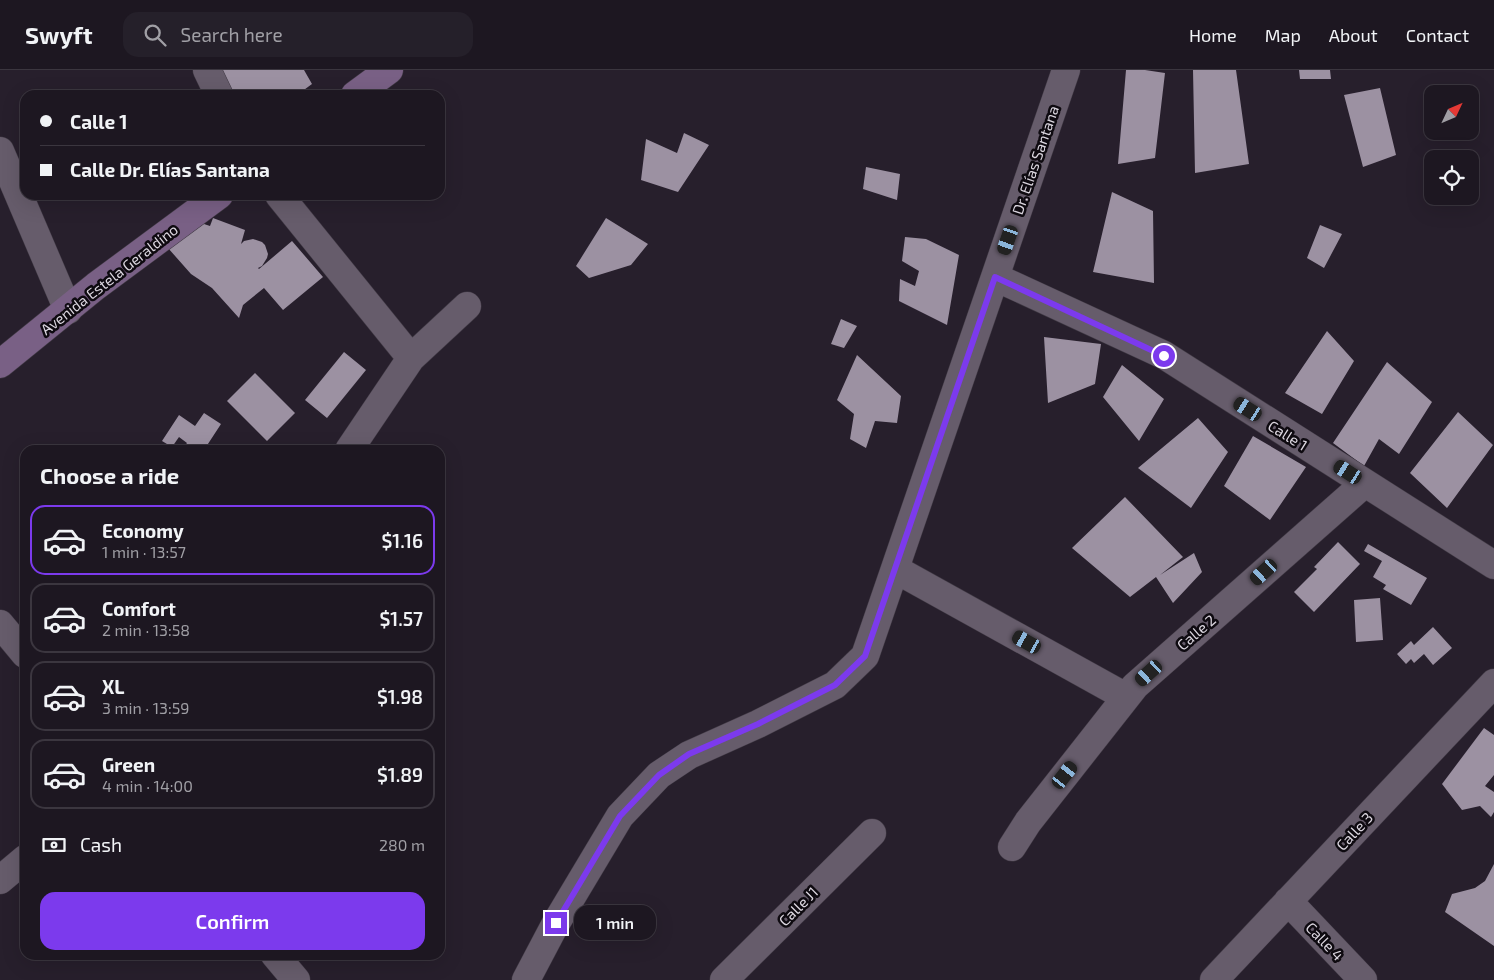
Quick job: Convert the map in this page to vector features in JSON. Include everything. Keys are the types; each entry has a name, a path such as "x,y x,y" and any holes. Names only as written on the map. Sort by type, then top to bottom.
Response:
{"street":[{"path":"207,70 217,90"},
{"path":"362,90 389,70"},
{"name":"Dr. Elías Santana","path":"526,980 556,923 620,816 659,775 689,754 758,724 835,685 865,656 1066,70"},
{"path":"0,151 20,198"},
{"path":"21,200 68,310"},
{"name":"Avenida Estela Geraldino","path":"0,364 96,286 212,200"},
{"path":"283,200 411,358"},
{"name":"Calle 1","path":"995,277 1164,356 1494,565"},
{"path":"352,445 411,358 467,306"},
{"name":"Calle 2","path":"1012,847 1028,822 1142,679 1365,483"},
{"path":"895,569 1126,697"},
{"path":"0,624 20,648"},
{"name":"Calle 3","path":"1214,980 1494,683"},
{"name":"Calle J1","path":"724,980 872,833"},
{"path":"0,880 20,863"},
{"name":"Calle 4","path":"1288,902 1363,980"},
{"path":"279,960 296,980"}],"building":[{"path":"218,70 304,70 312,84 304,90 228,90"},
{"path":"1126,70 1165,73 1155,158 1118,164"},
{"path":"1193,70 1236,70 1249,164 1195,173"},
{"path":"1299,70 1330,70 1331,79 1300,79"},
{"path":"1380,88 1396,155 1363,167 1344,95"},
{"path":"684,133 709,145 678,192 641,180 646,139 677,153"},
{"path":"866,167 900,174 897,200 863,189"},
{"path":"1112,192 1153,211 1154,283 1093,272"},
{"path":"213,218 245,230 241,244 244,241 253,239 265,245 268,254 267,258 259,269 292,241 323,277 283,310 264,288 243,305 239,318 212,288 191,274 168,248 192,220 210,226"},
{"path":"606,218 648,244 631,265 589,278 576,266"},
{"path":"1320,225 1342,234 1324,268 1307,258"},
{"path":"905,237 926,239 959,255 947,325 899,301 900,279 915,286 919,271 902,261"},
{"path":"841,319 857,326 844,348 831,344"},
{"path":"1327,331 1354,361 1322,414 1285,393"},
{"path":"1044,337 1101,344 1095,384 1048,403"},
{"path":"344,352 366,370 327,418 305,400"},
{"path":"857,355 901,396 897,423 875,421 866,448 850,439 854,414 837,400"},
{"path":"1387,362 1432,402 1399,454 1379,439 1364,466 1333,443"},
{"path":"1122,365 1164,399 1139,441 1103,397"},
{"path":"255,373 295,413 267,441 227,401"},
{"path":"1458,412 1493,445 1447,508 1410,473"},
{"path":"204,413 221,424 207,445 186,445 187,443 179,437 173,445 169,445 162,441 179,415 195,426"},
{"path":"1198,418 1228,452 1191,508 1138,468"},
{"path":"1253,436 1306,467 1270,520 1224,486"},
{"path":"1125,497 1183,557 1160,575 1194,553 1202,572 1173,603 1156,577 1130,597 1072,548"},
{"path":"1338,542 1360,564 1314,612 1294,592 1317,569 1314,567"},
{"path":"1368,544 1427,578 1411,605 1383,589 1386,585 1373,577 1382,561 1364,551"},
{"path":"1380,598 1383,640 1356,642 1354,600"},
{"path":"1433,627 1452,648 1433,665 1424,654 1414,663 1411,659 1406,664 1397,654 1411,641 1414,645"},
{"path":"1484,728 1494,735 1494,775 1485,786 1494,792 1494,812 1491,817 1480,806 1462,810 1442,784"},
{"path":"1494,864 1494,946 1445,912 1452,894 1475,888 1485,881"}],"route":[{"path":"556,923 620,816 659,775 689,754 758,724 835,685 865,656 995,277 1164,356"}]}
